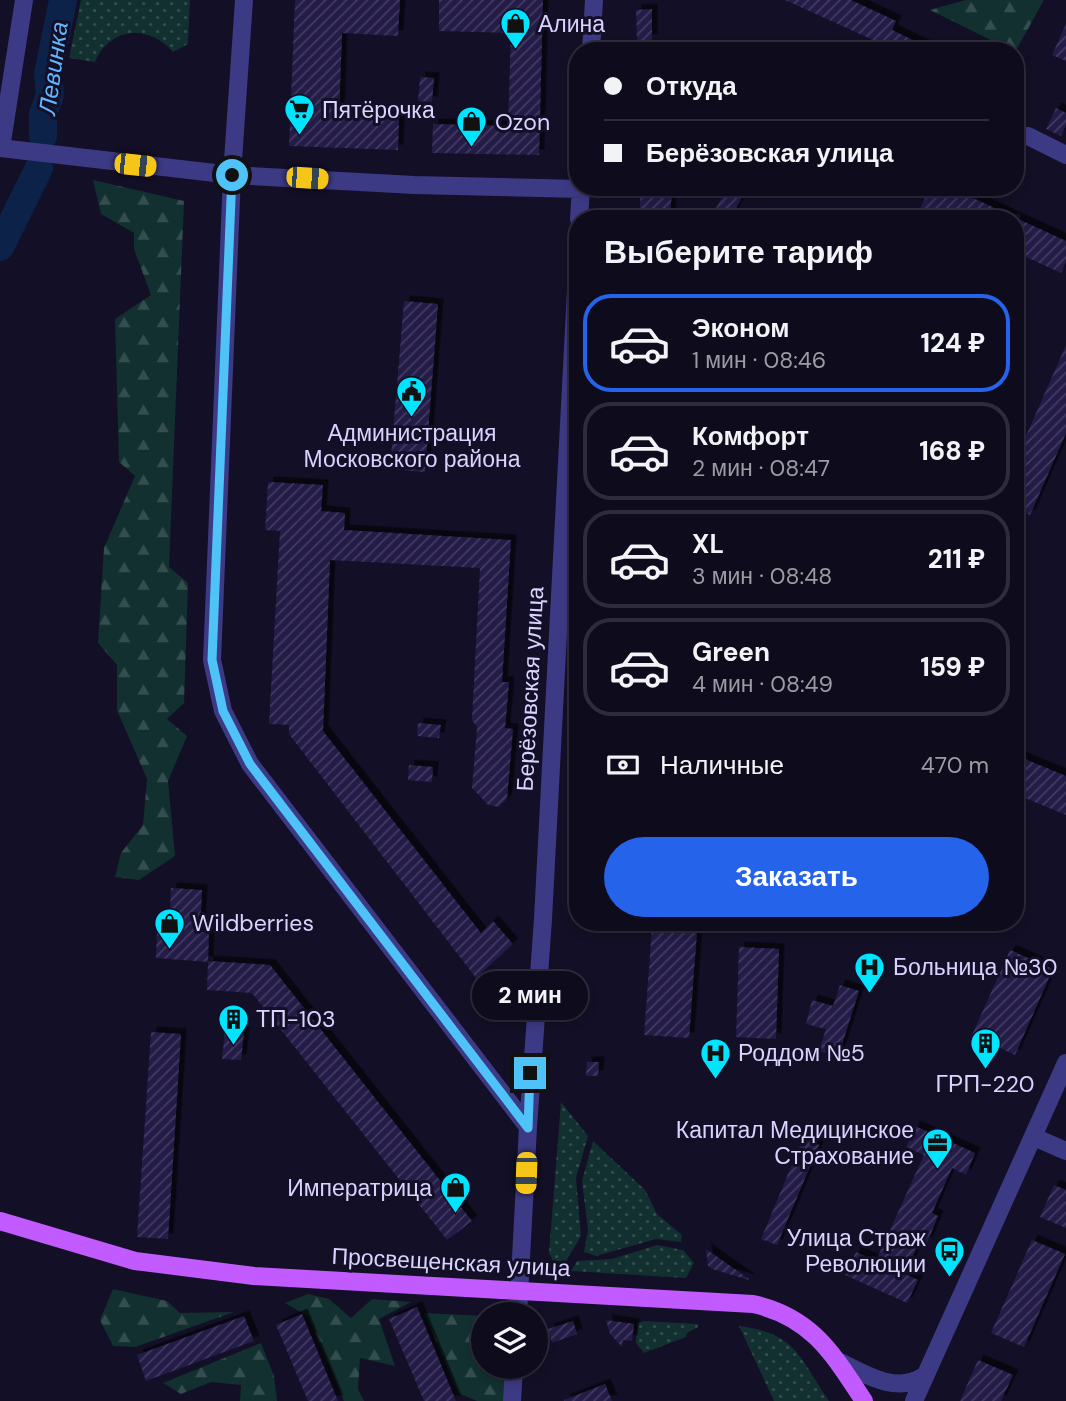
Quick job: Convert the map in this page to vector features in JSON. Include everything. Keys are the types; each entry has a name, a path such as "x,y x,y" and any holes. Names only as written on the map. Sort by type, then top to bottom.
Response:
{"main road":[{"name":"Просвещенская улица","path":"0,1221 135,1261 182,1269 254,1276 730,1302 773,1309 810,1330 838,1361 864,1401"}],"street":[{"path":"24,0 1,148 232,175 414,185 569,188"},
{"path":"244,0 232,175 212,660 223,711 250,764 528,1128"},
{"path":"592,42 594,0"},
{"path":"1028,136 1066,155"},
{"name":"Берёзовская улица","path":"520,1291 569,424"},
{"path":"914,1401 1066,1063"},
{"path":"1034,1137 1066,1152"},
{"path":"519,1302 520,1291"},
{"path":"838,1361 892,1384 909,1384 924,1376"},
{"path":"512,1401 513,1379"}],"green space":[{"path":"81,0 190,0 188,44 173,52 153,37 131,33 110,42 95,62 69,58"},
{"path":"966,0 1044,0 1021,42 995,42 930,10"},
{"path":"93,180 184,201 169,567 188,583 184,703 167,719 187,736 168,781 175,856 139,880 115,877 121,853 143,825 147,779 117,710 117,665 98,643 104,548 135,476 119,462 115,319 151,295 134,249 134,233 101,214"},
{"path":"561,1102 588,1136 576,1178 581,1236 562,1268 554,1263 549,1253"},
{"path":"593,1141 645,1190 657,1214 682,1235 681,1242 656,1239 596,1256 584,1252 588,1230 582,1181"},
{"path":"657,1245 683,1250 694,1263 686,1278 571,1271 577,1261 612,1259"},
{"path":"113,1289 167,1301 180,1313 234,1312 135,1347 113,1346 100,1320"},
{"path":"308,1294 329,1299 351,1318 372,1299 411,1302 379,1319 395,1366 360,1358 358,1389 364,1401 344,1401 308,1316 285,1303"},
{"path":"424,1313 471,1315 471,1379 505,1379 506,1401 477,1401 458,1393"},
{"path":"644,1321 698,1324 698,1327 687,1333 686,1337 644,1353 636,1343 637,1323"},
{"path":"739,1326 758,1329 785,1341 802,1360 829,1401 774,1401"},
{"path":"261,1343 274,1376 277,1401 240,1401 241,1385 211,1382 181,1394 163,1383"}],"building":[{"path":"295,0 400,0 398,36 342,33 339,116 399,118 398,150 289,146"},
{"path":"439,0 543,0 539,155 432,153 433,124 508,126 511,33 439,31"},
{"path":"785,0 851,0 896,21 892,30 917,42 877,42"},
{"path":"652,9 652,40 637,40 636,10"},
{"path":"1066,24 1066,61 1052,55"},
{"path":"420,77 434,78 432,102 418,101"},
{"path":"1056,108 1066,113 1066,125 1061,136 1046,129"},
{"path":"640,196 671,196 671,210 640,210"},
{"path":"723,196 743,196 735,210 716,208"},
{"path":"926,196 968,196 999,210 922,210 920,209"},
{"path":"1024,222 1066,241 1066,262 1061,273 1024,256"},
{"name":"Администрация Московского района","path":"404,301 438,304 425,472 390,469"},
{"path":"1066,345 1066,433 1030,515 1024,513 1024,441"},
{"path":"268,482 323,485 321,511 345,513 344,530 511,540 502,682 509,682 505,728 513,729 507,799 499,807 488,805 472,788 477,727 472,720 480,568 330,560 323,731 481,933 493,921 513,944 476,978 289,734 289,725 269,724 280,531 265,530"},
{"path":"418,723 441,725 439,738 417,736"},
{"path":"1024,759 1066,776 1066,815 1024,798"},
{"path":"409,765 433,767 432,782 408,780"},
{"path":"171,888 202,890 200,932 209,932 208,962 156,958 157,930 169,930"},
{"path":"652,931 697,931 689,1038 644,1035"},
{"path":"739,947 779,949 776,1039 736,1037"},
{"path":"1010,950 1053,969 1015,1055 972,1035"},
{"path":"208,961 270,965 472,1221 447,1240 252,993 207,990"},
{"path":"840,985 859,991 838,1057 819,1051 826,1029 806,1024 812,1000 833,1006"},
{"name":"ТП-103","path":"225,1031 244,1032 241,1060 222,1059"},
{"path":"151,1032 181,1034 168,1239 137,1237"},
{"path":"587,1062 599,1062 598,1076 586,1076"},
{"path":"915,1126 975,1153 966,1175 952,1168 932,1213 938,1216 927,1243 920,1240 905,1274 918,1280 907,1303 845,1275 856,1252 876,1261 924,1155 906,1147"},
{"path":"803,1138 819,1145 777,1245 761,1239"},
{"path":"1054,1185 1066,1190 1066,1228 1040,1217"},
{"path":"1032,1240 1065,1254 1024,1347 991,1333"},
{"path":"706,1249 749,1280 712,1269 708,1266"},
{"path":"417,1307 456,1401 424,1401 389,1319"},
{"path":"302,1314 338,1401 308,1401 276,1325"},
{"path":"244,1316 254,1341 146,1381 137,1355"},
{"path":"606,1320 634,1324 632,1341 623,1340 622,1347 610,1334"},
{"path":"573,1321 577,1334 552,1343 548,1329"},
{"path":"978,1360 1013,1375 1001,1401 960,1401"},
{"path":"605,1384 612,1401 564,1401 564,1400"}],"waterway":[{"name":"Левинка","path":"43,136 43,114 50,95 48,74 63,0"},
{"name":"Левинка","path":"0,247 39,168"}],"place":[{"name":"Алина","path":"515,51"},
{"name":"Пятёрочка","path":"299,137"},
{"name":"Ozon","path":"472,149"},
{"name":"Администрация Московского района","path":"412,419"},
{"name":"Wildberries","path":"169,950"},
{"name":"Больница №30","path":"870,994"},
{"name":"ТП-103","path":"233,1046"},
{"name":"ГРП-220","path":"985,1070"},
{"name":"Роддом №5","path":"715,1080"},
{"name":"Капитал Медицинское Страхование","path":"937,1170"},
{"name":"Императрица","path":"455,1215"},
{"name":"Улица Страж Революции","path":"949,1278"}],"route":[{"path":"232,175 212,660 223,711 250,764 528,1128 530,1073"}]}
